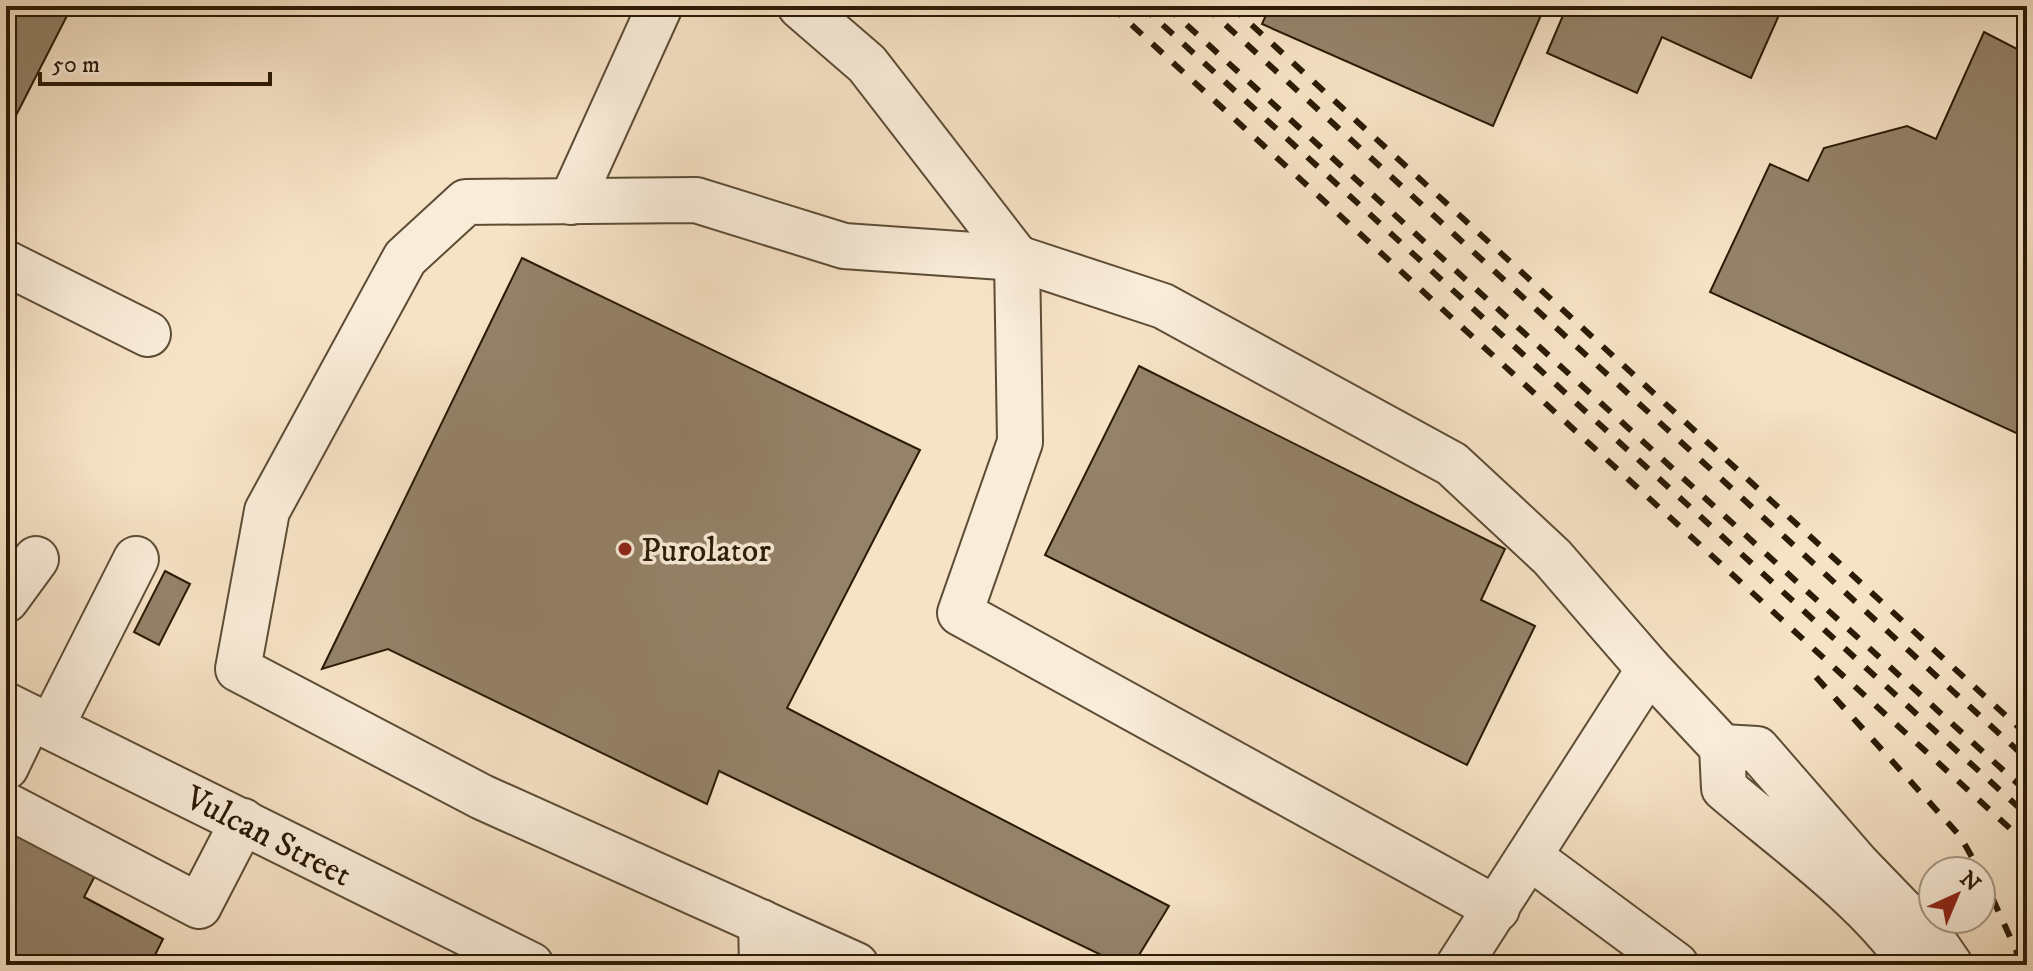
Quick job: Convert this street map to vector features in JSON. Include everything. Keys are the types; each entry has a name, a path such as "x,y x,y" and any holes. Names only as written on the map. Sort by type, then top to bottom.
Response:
{"street":[{"path":"571,202 660,6"},
{"path":"800,6 867,64 1017,258 1020,442 960,613 1497,909"},
{"path":"856,965 482,797 238,669 267,511 405,258 466,202 696,200 844,246 1017,258 1163,306 1452,464 1552,557 1722,747 1724,788 1839,886 1898,944 1912,965"},
{"path":"6,263 148,334"},
{"path":"6,600 36,559"},
{"path":"6,767 29,716 136,559"},
{"path":"1459,965 1649,669"},
{"name":"Vulcan Street","path":"29,716 531,965"},
{"path":"1722,747 1757,749 1857,864 1939,949 1950,965"},
{"path":"6,805 199,906 243,821"},
{"path":"1530,857 1676,965"},
{"path":"761,922 762,965"}],"building":[{"path":"6,6 72,6 6,135"},
{"path":"1270,6 1545,6 1493,126 1262,24"},
{"path":"1567,6 1783,6 1751,78 1662,37 1637,93 1547,53"},
{"path":"1984,32 2027,54 2027,438 1710,292 1770,164 1808,181 1824,148 1907,126 1936,139"},
{"name":"Purolator","path":"522,258 920,450 787,708 1169,906 1133,965 1122,965 719,771 707,804 388,649 322,669"},
{"path":"1139,366 1505,549 1481,600 1535,626 1467,765 1045,555"},
{"path":"165,571 190,584 159,645 134,632"},
{"path":"6,822 98,870 84,897 163,939 150,965 6,965"}],"railway":[{"path":"1111,6 2027,844"},
{"path":"1142,6 2027,815"},
{"path":"1166,6 2027,792"},
{"path":"1205,6 2027,759"},
{"path":"1231,6 2027,735"},
{"path":"1816,677 1960,836 1971,855"},
{"path":"1997,908 2020,965"}],"place":[{"name":"Purolator","path":"625,549"}]}
